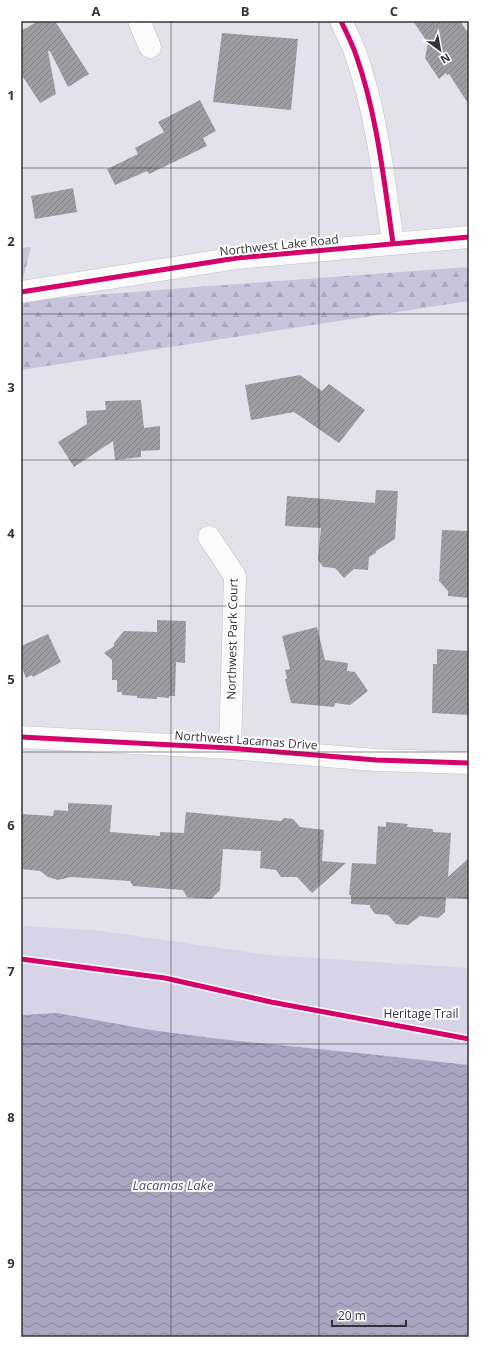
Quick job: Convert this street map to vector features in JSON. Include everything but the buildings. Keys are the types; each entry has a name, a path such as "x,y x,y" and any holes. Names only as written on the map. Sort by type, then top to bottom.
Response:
{"street":[{"path":"139,21 150,47"},
{"path":"341,21 356,54 369,103 381,160 393,243"},
{"name":"Northwest Lake Road","path":"21,292 237,258 469,237"},
{"name":"Northwest Park Court","path":"209,537 235,576 230,748"},
{"name":"Northwest Lacamas Drive","path":"21,736 230,748 376,760 469,764"}],"green space":[{"path":"31,247 23,279 21,279 21,248"},
{"path":"469,267 469,301 21,370 21,301"},
{"name":"Heritage Trail","path":"21,926 95,930 269,955 469,968 469,1065 220,1039 151,1030 57,1013 21,1015"}],"water":[{"name":"Lacamas Lake","path":"57,1013 151,1030 220,1039 469,1065 469,1337 21,1337 21,1015"}],"cycle path":[{"path":"341,21 351,42 363,77 375,124 393,243"},
{"path":"21,292 237,258 469,237"},
{"path":"21,737 230,748 376,760 469,763"},
{"path":"21,959 165,978 271,1002 469,1039"}]}
